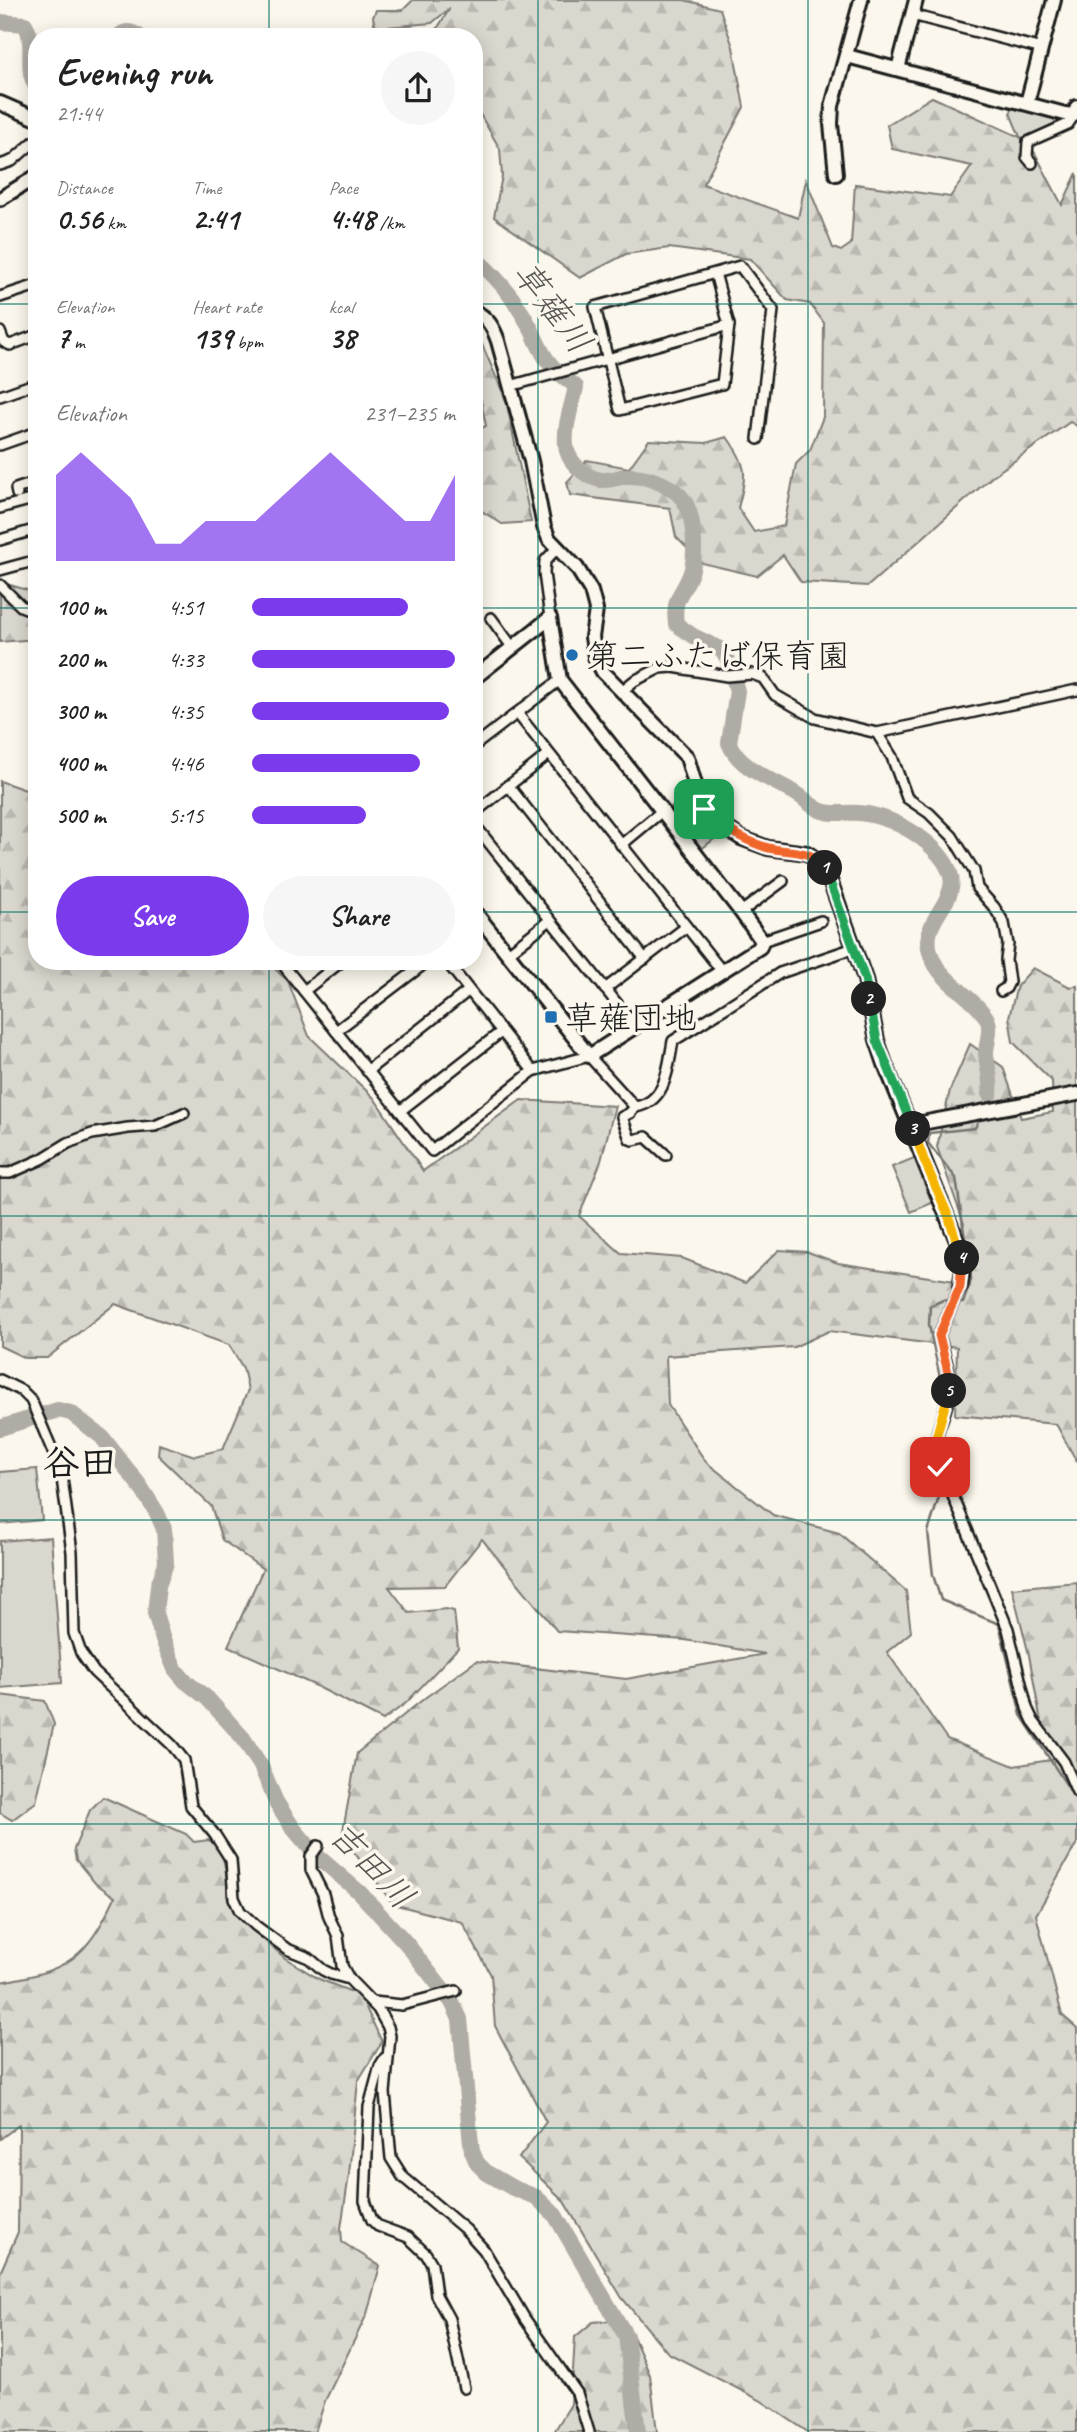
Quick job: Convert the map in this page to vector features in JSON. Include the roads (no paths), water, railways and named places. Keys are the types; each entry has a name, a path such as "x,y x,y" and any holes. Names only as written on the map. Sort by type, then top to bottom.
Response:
{"street":[{"path":"836,174 832,106 861,0"},
{"path":"898,69 916,0"},
{"path":"1027,103 1054,0"},
{"path":"912,15 1042,49"},
{"path":"847,56 1027,103 1075,111 1068,124 1028,142 1027,158 1032,163"},
{"path":"0,103 28,115"},
{"path":"0,165 12,161 28,147"},
{"path":"0,199 28,182"},
{"path":"715,273 729,325 722,384 620,410 595,307 715,273 740,266 773,310 758,439"},
{"path":"0,297 28,288"},
{"path":"483,316 494,327 531,461 544,527 556,548 577,568 592,591 596,610 592,637 595,657 603,672 687,757 700,801 713,819 741,838 768,848 807,853 820,861 830,880 865,979 877,1040 962,1254 960,1287 939,1335 950,1390 937,1429 935,1448 940,1467 1008,1629 1027,1708 1033,1721 1064,1762 1077,1792"},
{"path":"510,386 729,325"},
{"path":"0,332 4,342 10,345 28,338"},
{"path":"0,396 28,386"},
{"path":"0,445 28,435"},
{"path":"17,495 16,489 28,485"},
{"path":"0,508 28,500"},
{"path":"0,540 28,532"},
{"path":"556,548 545,561 544,573 560,680 762,941"},
{"path":"0,570 28,562"},
{"path":"0,585 21,606 28,607"},
{"path":"491,618 513,648"},
{"path":"483,671 551,618"},
{"path":"623,691 634,681 660,668 673,667 727,676 752,674 764,678 775,695 815,718 877,733 1077,690"},
{"path":"483,739 560,680"},
{"path":"517,713 720,971"},
{"path":"877,733 891,757 907,798 929,813 952,836 974,870 977,888 994,907 1003,923 1008,944 1006,960 1009,982 1006,988 1000,991"},
{"path":"483,806 549,754"},
{"path":"508,785 645,959"},
{"path":"621,845 662,811"},
{"path":"483,835 635,1026"},
{"path":"741,912 783,881"},
{"path":"508,953 550,920"},
{"path":"762,941 821,921"},
{"path":"483,922 589,1056 635,1107"},
{"path":"605,989 686,927"},
{"path":"287,970 432,1151 533,1071 589,1056 760,947 762,941"},
{"path":"666,1155 646,1137 630,1139 622,1117 635,1107 646,1105 659,1093 665,1081 673,1041 780,973 854,948"},
{"path":"304,991 331,970"},
{"path":"336,1031 416,970"},
{"path":"453,970 533,1071"},
{"path":"367,1071 468,991"},
{"path":"400,1111 501,1031"},
{"path":"911,1125 1077,1094"},
{"path":"0,1174 10,1173 31,1164 68,1143 92,1134 155,1126 184,1113"},
{"path":"0,1380 27,1396 57,1460 63,1481 72,1552 74,1633 81,1653 94,1672 172,1745 184,1760 191,1806 231,1860 234,1898 240,1911 287,1948 309,1958 331,1974 349,1979"},
{"path":"318,1846 312,1856 311,1870 338,1936 342,1966 349,1979 373,2002 388,2027 385,2093 391,2158 403,2177 466,2230 484,2250 525,2319 577,2393 589,2432"},
{"path":"373,2002 402,2005 456,1991"},
{"path":"388,2053 380,2066 369,2107 365,2201 372,2220 378,2226 408,2236 432,2264 436,2295 449,2319 464,2388"}],"waterway":[{"name":"草薙川","path":"0,22 25,24 28,32"},
{"name":"草薙川","path":"483,266 512,298 551,365 576,387 566,438 567,451 573,462 589,476 601,480 627,476 644,477 661,483 677,493 687,506 693,528 693,562 689,577 677,600 676,624 720,649 727,657 737,691 729,743 734,752 750,768 819,810 869,814 909,830 934,849 947,867 952,882 949,895 930,931 929,946 940,971 981,1010 988,1021 986,1054 990,1095"},
{"name":"草薙川","path":"985,1107 990,1095"},
{"name":"草薙川","path":"967,1253 956,1178 928,1143 929,1133 975,1128 980,1116"},
{"name":"草薙川","path":"969,1263 971,1280 963,1303 943,1300 930,1306 929,1325 943,1392 930,1441 940,1494 928,1532 933,1575 941,1600 999,1624 1021,1715 1077,1801"},
{"name":"吉田川","path":"0,1428 58,1410 71,1413 102,1437 140,1486 164,1529 166,1563 158,1586 155,1613 175,1669 185,1681 207,1698 243,1738 261,1766 276,1802 293,1828 316,1855 359,1892 406,1943 452,2002 460,2019 472,2151 477,2163 487,2173 513,2188 536,2197 555,2215 626,2336 638,2432"}],"place":[{"name":"第二ふたば保育園","path":"572,655"},
{"name":"草薙団地","path":"551,1017"}],"district":[{"name":"谷田","path":"80,1462"}]}
